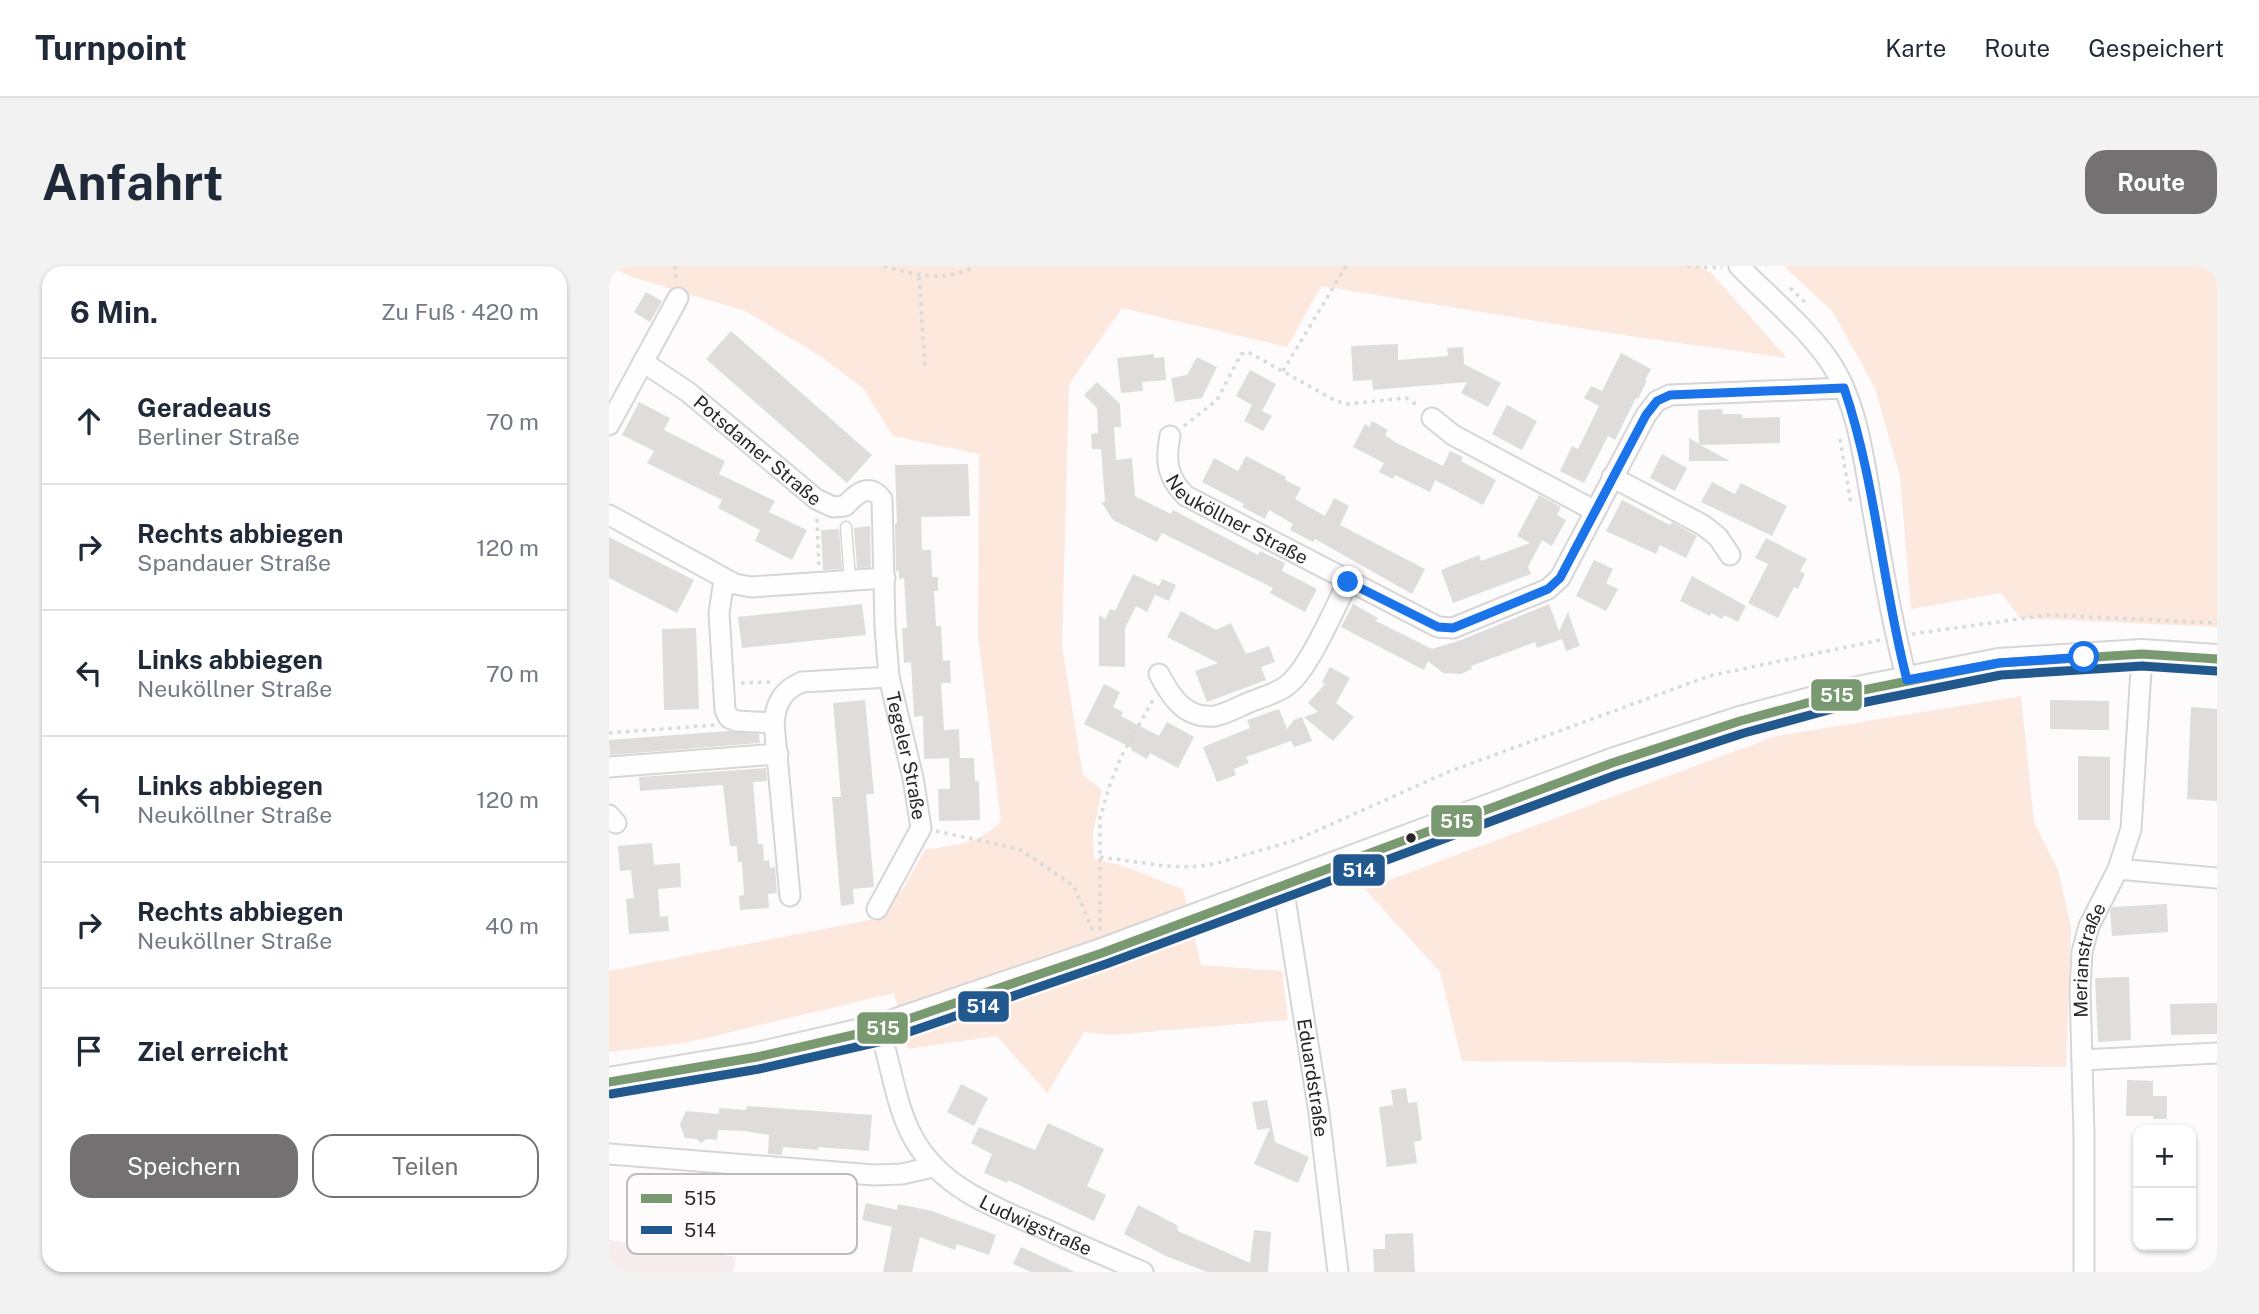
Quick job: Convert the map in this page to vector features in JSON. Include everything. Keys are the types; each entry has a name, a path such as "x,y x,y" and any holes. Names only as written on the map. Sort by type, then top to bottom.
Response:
{"street":[{"path":"1730,269 1809,335 1829,361 1844,388 1861,442 1896,636 1907,680"},
{"path":"609,425 616,397 643,362 678,298"},
{"name":"Potsdamer Straße","path":"643,362 688,392 817,499 833,507 845,506 862,491 870,490 879,494"},
{"name":"Neuköllner Straße","path":"1170,436 1167,467 1174,485 1186,496 1438,627 1453,628 1548,589 1560,578 1612,477 1646,415 1657,401 1670,395 1844,388"},
{"path":"1432,418 1453,435 1595,511"},
{"path":"1612,477 1703,525 1718,537 1730,555"},
{"name":"Tegeler Straße","path":"877,909 921,828 913,778 889,677 885,627 883,504 879,494"},
{"path":"609,515 724,580 751,587 885,578"},
{"path":"724,580 719,612 725,710 729,718 737,721 774,723"},
{"path":"1161,678 1168,692 1181,707 1196,714 1216,716 1280,690 1293,680 1304,664 1348,582"},
{"path":"609,1082 757,1057 879,1029 1102,953 1612,763 1728,725 1833,696 1999,663 2142,654 2217,659"},
{"name":"Merianstraße","path":"2084,1272 2080,990 2082,952 2089,926 2118,869 2131,829 2142,654"},
{"name":"Tegeler Straße","path":"802,681 889,677"},
{"path":"790,896 774,723 776,707 782,695 802,681"},
{"path":"609,767 778,754"},
{"path":"2118,869 2217,878"},
{"name":"Eduardstraße","path":"1283,886 1319,1113 1338,1272"},
{"name":"Ludwigstraße","path":"879,1029 905,1117 914,1140 933,1167 954,1185 990,1206 1143,1272"},
{"path":"2082,1060 2217,1053"},
{"path":"609,1154 874,1175 902,1174 933,1167"}],"lane":[{"path":"846,527 850,580"}],"path":[{"path":"884,266 919,277 962,274 975,266"},
{"path":"1283,371 1346,266"},
{"path":"1688,266 1730,269"},
{"path":"919,277 925,366"},
{"path":"1170,436 1217,400 1241,354 1248,352 1336,401 1348,404 1406,398 1432,418"},
{"path":"1838,430 1852,507"},
{"path":"817,499 820,582"},
{"path":"1100,857 1165,866 1214,864 1296,840 1448,772 1709,676 1896,636 2048,615 2217,623"},
{"path":"1102,953 1100,818 1121,757 1161,678"},
{"path":"723,683 802,681"},
{"path":"609,733 717,725 729,718"},
{"path":"921,828 1019,849 1074,886 1102,953"}],"shaded area":[{"path":"609,266 1700,266 1712,274 1787,358 1629,336 1321,286 1287,347 1122,308 1069,384 1062,646 1083,775 1102,790 1093,834 1094,859 1123,866 1183,889 1201,965 1282,971 1288,1020 1113,1035 1084,1032 1047,1093 997,1036 908,1049 894,993 685,1043 609,1052 609,971 880,918 904,887 925,850 975,839 1001,821 978,636 979,454 893,436 863,388 819,355 745,311 632,277"},
{"path":"1784,266 2217,266 2217,627 2020,618 2001,593 1911,609 1900,476 1875,388 1833,312"},
{"path":"2021,696 2034,822 2058,870 2071,927 2066,1067 1462,1061 1440,972 1365,889 1776,736"},
{"path":"609,1240 627,1242 627,1254 714,1254 736,1257 733,1272 609,1272"}],"building":[{"path":"646,292 662,301 650,322 634,312"},
{"path":"731,331 872,455 847,483 706,359"},
{"path":"1398,344 1398,360 1448,356 1447,348 1463,347 1464,364 1501,383 1488,407 1461,393 1467,382 1373,390 1372,380 1353,381 1351,346"},
{"path":"1621,353 1651,369 1615,440 1608,436 1584,483 1560,471 1572,446 1578,449 1599,406 1584,398 1591,386 1602,391"},
{"path":"1154,354 1154,358 1164,357 1166,380 1142,382 1143,391 1121,393 1117,358"},
{"path":"1197,357 1217,367 1202,398 1175,402 1171,378 1187,375"},
{"path":"1250,370 1276,384 1262,411 1272,416 1263,431 1244,421 1252,405 1236,396"},
{"path":"1097,382 1120,404 1121,427 1114,427 1116,460 1132,458 1135,496 1171,514 1173,510 1258,555 1260,551 1285,563 1282,571 1317,589 1305,612 1270,593 1273,588 1162,533 1157,542 1113,520 1102,503 1105,501 1101,449 1092,449 1091,434 1098,433 1097,408 1084,395"},
{"path":"639,402 670,418 664,430 725,461 719,474 775,501 769,512 807,530 792,560 755,541 760,530 718,508 722,500 647,463 654,451 622,435"},
{"path":"1507,405 1537,421 1522,450 1492,434"},
{"path":"1722,409 1723,414 1742,414 1742,418 1780,417 1780,443 1700,445 1730,461 1689,461 1689,438 1699,444 1698,410"},
{"path":"1372,421 1388,430 1385,435 1395,442 1443,466 1450,451 1463,457 1461,461 1496,480 1483,505 1435,480 1430,492 1395,475 1393,479 1379,472 1384,463 1353,447 1365,424 1369,427"},
{"path":"1662,454 1687,468 1675,491 1650,478"},
{"path":"1246,456 1301,488 1295,499 1325,516 1334,498 1349,506 1340,525 1425,569 1412,594 1315,539 1313,542 1290,530 1293,524 1269,510 1265,519 1242,507 1244,504 1202,482 1214,458 1238,471"},
{"path":"968,464 970,516 921,517 922,550 931,550 932,577 938,577 938,591 934,591 936,626 941,626 943,661 950,660 951,683 941,683 944,730 959,729 960,758 974,758 975,782 979,781 980,820 939,821 938,789 950,789 949,758 924,759 923,716 914,717 911,662 904,663 902,628 907,628 904,578 899,579 899,571 896,571 895,465"},
{"path":"1712,482 1735,494 1741,483 1787,506 1772,536 1701,502"},
{"path":"1539,495 1561,507 1557,515 1566,520 1552,546 1542,540 1528,567 1531,574 1453,603 1441,570 1479,555 1481,561 1530,543 1517,536"},
{"path":"1622,500 1697,536 1686,558 1660,545 1656,554 1606,531"},
{"path":"870,526 871,567 857,568 854,528"},
{"path":"839,529 842,569 823,570 821,530"},
{"path":"609,537 694,580 677,613 609,578"},
{"path":"1766,538 1807,559 1800,571 1805,574 1798,589 1794,587 1778,618 1748,603 1768,564 1755,558"},
{"path":"1594,560 1613,569 1606,583 1618,589 1606,611 1576,596"},
{"path":"1133,574 1159,586 1162,579 1176,585 1169,601 1155,595 1147,612 1136,606 1125,628 1125,667 1099,666 1099,615 1105,619 1110,609 1115,611"},
{"path":"1692,576 1746,606 1738,622 1724,615 1722,619 1711,613 1710,616 1680,601"},
{"path":"862,604 866,635 742,648 738,617"},
{"path":"1353,604 1378,618 1376,621 1432,649 1549,604 1559,631 1568,612 1580,646 1566,651 1562,639 1537,648 1535,642 1471,666 1472,669 1461,674 1443,673 1428,661 1424,670 1341,627"},
{"path":"1181,611 1216,630 1231,623 1246,654 1269,646 1275,662 1261,667 1266,680 1207,702 1195,671 1218,663 1167,637"},
{"path":"696,628 699,709 664,710 662,629"},
{"path":"1330,667 1350,678 1336,703 1354,717 1333,741 1304,717 1318,712 1308,703 1325,684 1322,682"},
{"path":"1104,684 1120,692 1113,707 1123,712 1121,716 1159,736 1167,722 1194,737 1178,768 1150,753 1147,759 1131,750 1132,748 1084,724"},
{"path":"865,700 874,794 866,794 874,887 853,889 854,904 841,906 832,797 841,797 833,703"},
{"path":"2050,700 2109,701 2109,730 2050,729"},
{"path":"2191,707 2217,709 2217,801 2187,799"},
{"path":"1279,709 1287,729 1294,720 1302,717 1312,741 1294,747 1291,741 1246,757 1249,763 1234,769 1236,775 1217,782 1203,747 1250,728 1247,720"},
{"path":"728,731 759,734 760,743 610,755 609,740"},
{"path":"2078,756 2110,757 2110,820 2078,820"},
{"path":"766,768 767,781 753,782 758,844 763,844 764,861 769,860 770,868 775,867 777,893 768,894 769,908 740,910 739,896 744,895 742,862 738,862 737,846 730,846 723,785 640,791 639,777"},
{"path":"652,843 654,865 680,863 681,887 658,889 660,917 668,916 669,931 629,934 626,899 634,898 631,870 620,871 618,846"},
{"path":"2167,904 2168,932 2112,936 2112,907"},
{"path":"2129,977 2131,1040 2098,1042 2095,978"},
{"path":"2217,1003 2217,1034 2171,1035 2170,1004"},
{"path":"2127,1080 2153,1081 2153,1096 2167,1096 2167,1119 2126,1116"},
{"path":"961,1084 988,1098 974,1126 947,1112"},
{"path":"1406,1088 1408,1103 1417,1102 1422,1140 1414,1142 1417,1163 1387,1167 1379,1107 1393,1105 1391,1090"},
{"path":"1267,1100 1275,1142 1309,1157 1298,1183 1254,1164 1270,1128 1257,1130 1252,1102"},
{"path":"747,1106 872,1115 869,1151 783,1147 782,1155 768,1154 769,1135 744,1131 718,1130 717,1140 706,1139 701,1143 697,1139 685,1138 680,1124 686,1111 719,1114 719,1108 746,1110"},
{"path":"1048,1123 1104,1149 1087,1186 1106,1195 1094,1221 1008,1180 1007,1183 984,1173 992,1154 971,1143 979,1127 1035,1150"},
{"path":"866,1203 897,1210 898,1204 932,1211 996,1235 989,1255 957,1244 955,1250 920,1237 912,1272 883,1272 892,1227 862,1220"},
{"path":"1138,1205 1177,1225 1178,1231 1250,1263 1254,1230 1271,1232 1268,1272 1207,1272 1166,1256 1124,1234"},
{"path":"1413,1233 1415,1272 1374,1272 1373,1249 1385,1249 1385,1234"},
{"path":"1021,1247 1075,1272 1031,1272 1013,1264"}],"transit line":[{"name":"515","path":"609,1082 757,1057 879,1029 1102,953 1612,763 1740,721 1833,696 1999,663 2142,654 2217,659"},
{"name":"514","path":"611,1094 759,1069 883,1041 1106,964 1616,775 1744,733 1836,708 2001,675 2142,666 2216,671"}],"route":[{"path":"1348,582 1438,627 1453,628 1548,589 1560,578 1612,477 1646,415 1657,401 1670,395 1844,388 1861,442 1896,636 1907,680 1999,663 2084,657"}]}
